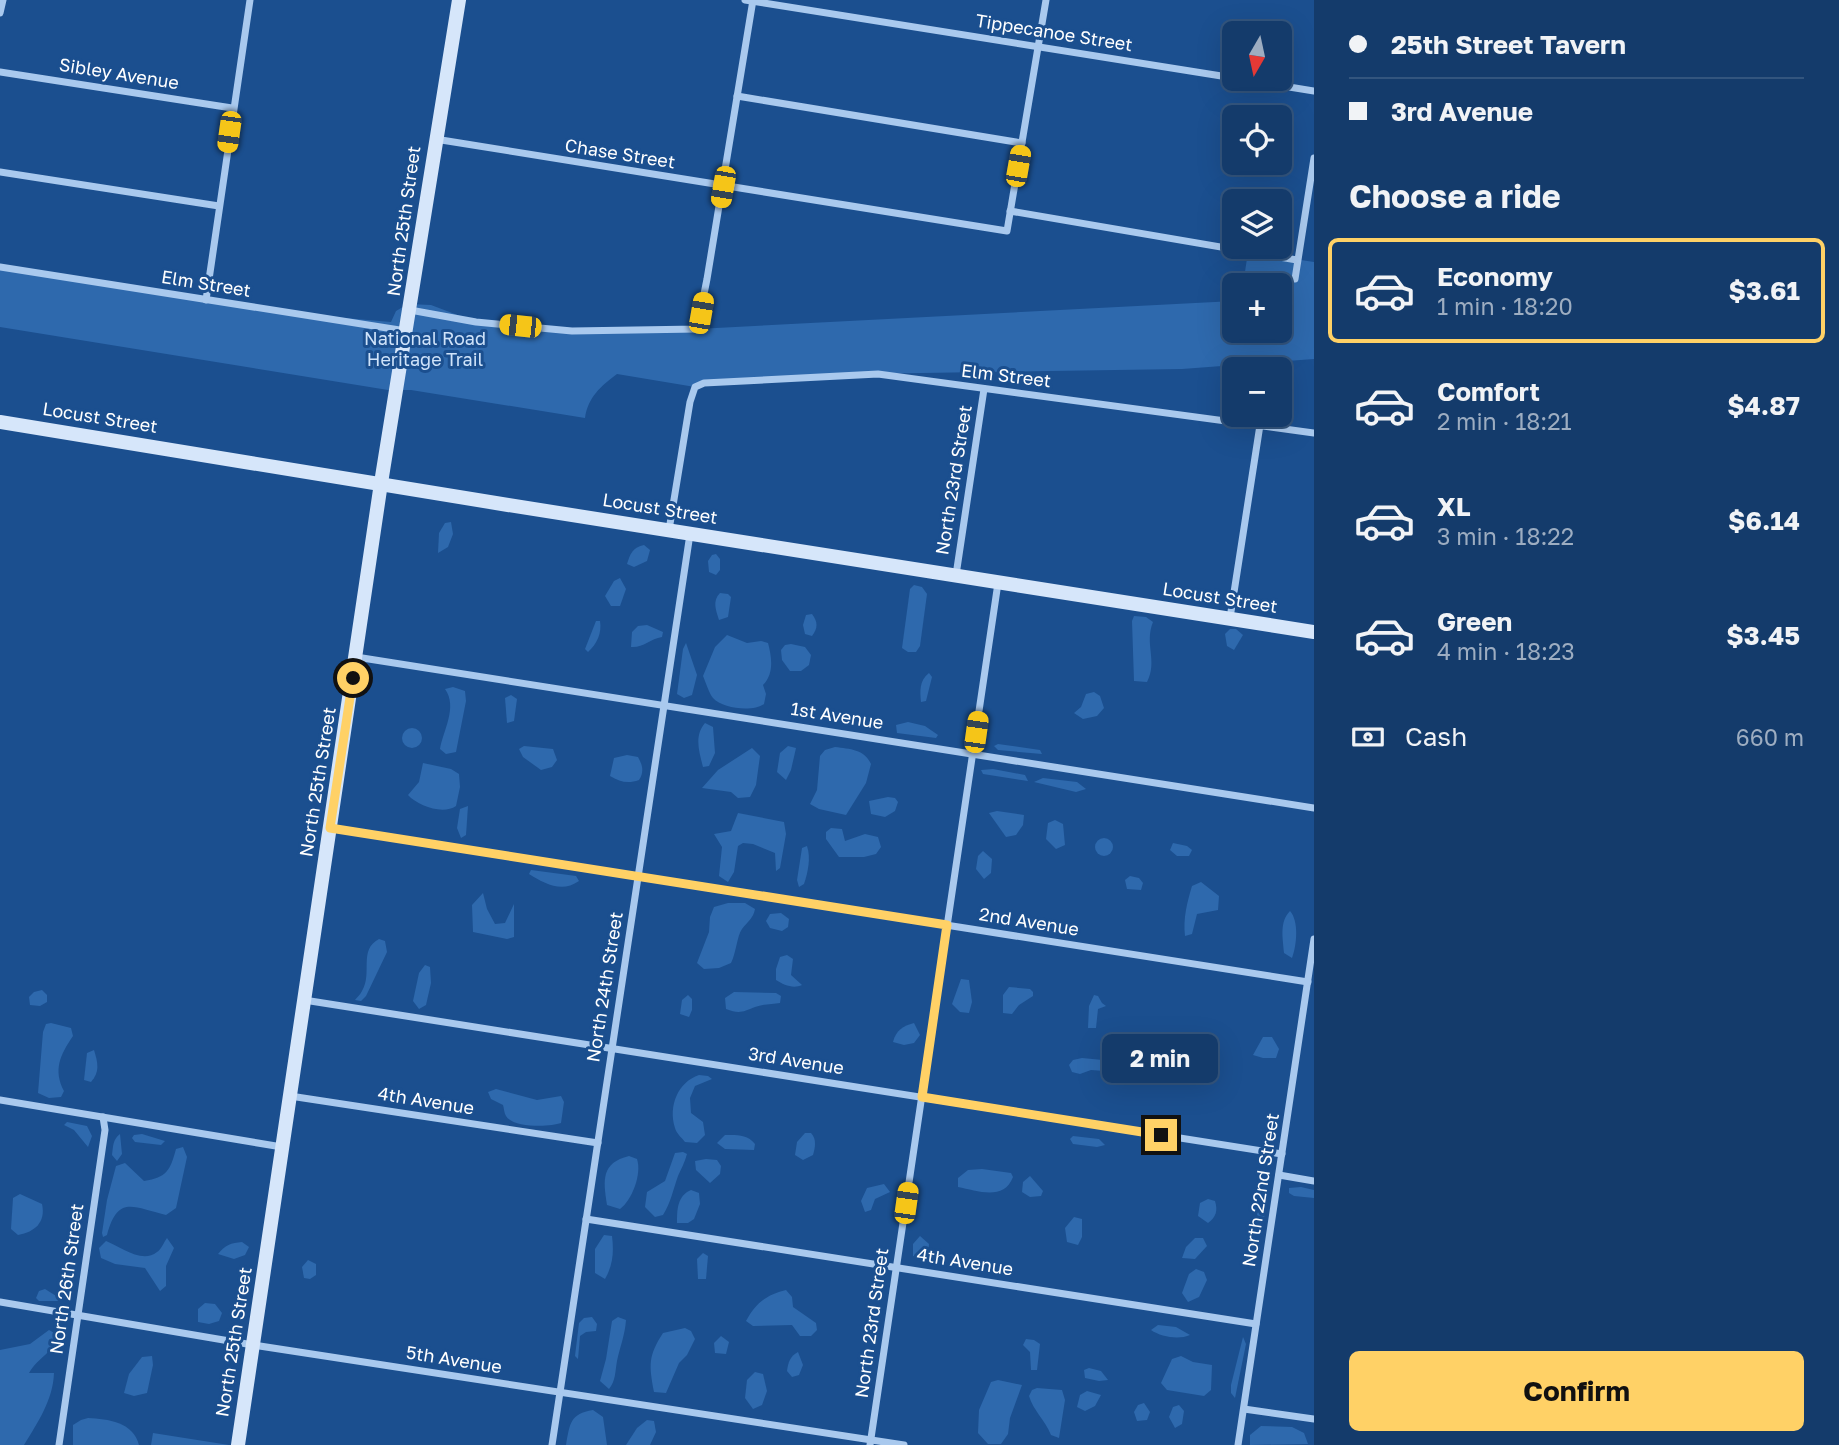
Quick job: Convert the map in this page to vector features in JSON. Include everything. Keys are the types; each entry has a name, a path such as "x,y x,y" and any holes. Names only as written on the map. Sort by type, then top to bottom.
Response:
{"street":[{"path":"0,13 2,0"},
{"path":"206,300 232,108 250,0"},
{"name":"North 25th Street","path":"238,1445 381,483 458,0"},
{"path":"410,310 476,322 572,331 697,328 723,187 750,0"},
{"name":"Tippecanoe Street","path":"750,0 1222,76"},
{"path":"1046,0 1010,211 1297,260"},
{"name":"Sibley Avenue","path":"0,72 232,108"},
{"path":"1292,87 1314,91"},
{"path":"737,96 1022,143"},
{"name":"Chase Street","path":"435,139 1007,231 1010,211"},
{"path":"1295,279 1314,158"},
{"path":"0,172 219,206"},
{"name":"Elm Street","path":"0,267 407,331"},
{"name":"Elm Street","path":"669,531 687,412 695,387 704,383 878,374 1222,420"},
{"name":"North 23rd Street","path":"956,576 984,389"},
{"name":"Locust Street","path":"0,422 1314,632"},
{"path":"1230,619 1260,427"},
{"name":"Elm Street","path":"1274,427 1314,433"},
{"name":"North 24th Street","path":"552,1445 690,534"},
{"name":"North 23rd Street","path":"870,1442 998,582"},
{"name":"1st Avenue","path":"356,657 1314,807"},
{"name":"2nd Avenue","path":"330,828 1308,982"},
{"name":"North 22nd Street","path":"1238,1445 1282,1154 1310,996 1308,982 1314,939"},
{"name":"3rd Avenue","path":"304,1000 1282,1154"},
{"name":"4th Avenue","path":"290,1096 598,1143"},
{"path":"0,1100 282,1147"},
{"name":"North 26th Street","path":"59,1445 105,1130 103,1117"},
{"path":"1279,1175 1314,1181"},
{"name":"4th Avenue","path":"586,1219 1256,1324"},
{"name":"5th Avenue","path":"0,1302 253,1345 870,1442 904,1445"},
{"path":"1244,1409 1314,1419"}],"green space":[{"name":"National Road Heritage Trail","path":"1247,259 1292,259 1314,262 1314,359 1292,361 1292,357 1222,357 1222,366 1182,369 856,374 704,383 695,387 617,374 596,393 585,418 411,390 388,390 0,327 0,267 310,315 391,322 396,311 408,304 431,305 476,322 572,331 697,329 1222,302 1222,343 1292,343 1292,273 1245,273"},
{"path":"451,522 453,534 448,547 438,553 439,533 445,523"},
{"path":"644,545 650,550 647,561 634,567 627,564 632,552"},
{"path":"716,554 720,559 720,570 716,575 709,572 708,561"},
{"path":"620,578 626,589 620,606 611,606 605,596 614,581"},
{"path":"914,585 922,587 927,594 920,646 916,652 908,652 902,648 910,589"},
{"path":"720,593 731,597 728,617 719,620 715,602"},
{"path":"812,614 816,625 812,636 805,634 803,625 806,615"},
{"path":"1134,616 1146,617 1153,622 1150,638 1151,667 1147,682 1134,681"},
{"path":"596,621 600,621 599,634 588,652 585,649"},
{"path":"647,625 663,632 662,637 631,647 632,632 638,626"},
{"path":"1230,629 1236,629 1243,635 1234,650 1227,646 1225,634"},
{"path":"727,635 747,643 768,643 771,660 767,681 763,685 766,694 764,704 746,709 731,707 718,702 709,691 703,676 715,647"},
{"path":"686,643 697,675 692,695 684,698 677,694"},
{"path":"785,645 805,647 811,655 809,665 801,671 790,671 782,660 781,650"},
{"path":"929,673 932,677 926,701 921,702 920,690"},
{"path":"453,687 465,691 466,701 456,752 446,754 440,749 450,711 449,696 445,689"},
{"path":"1094,692 1100,696 1104,708 1097,716 1083,719 1074,713 1081,707 1086,694"},
{"path":"511,695 517,699 514,721 507,723 505,698"},
{"path":"908,722 925,726 938,735 936,738 897,733 896,725"},
{"path":"705,723 713,727 715,753 709,766 703,767 698,738"},
{"path":"408,728 416,728 422,738 416,748 408,748 402,742 402,734"},
{"path":"998,744 1040,750 1042,754 998,750 994,746"},
{"path":"524,746 553,749 557,760 552,767 541,770 523,757 519,749"},
{"path":"788,746 796,748 786,780 777,772 780,753"},
{"path":"835,747 851,749 865,755 871,764 866,783 846,815 819,809 810,804 817,790 820,756 825,750"},
{"path":"752,748 760,756 756,785 750,797 738,798 731,792 702,788 718,770"},
{"path":"627,755 640,760 642,772 639,780 624,782 610,776 614,758"},
{"path":"423,763 451,769 459,774 460,787 456,806 444,810 431,808 408,795 419,782"},
{"path":"993,769 1025,775 1028,781 983,774 981,770"},
{"path":"1043,778 1077,782 1086,789 1076,792 1034,782"},
{"path":"895,798 898,802 895,811 885,817 871,814 869,801"},
{"path":"468,806 466,835 461,838 457,828 460,809"},
{"path":"997,811 1024,815 1023,825 1016,835 1006,837 989,813"},
{"path":"738,813 784,822 786,834 780,868 776,871 775,853 743,843 738,846 734,872 728,882 719,876 722,847 714,834 731,831"},
{"path":"1055,820 1063,824 1065,845 1056,849 1046,839 1048,823"},
{"path":"831,828 842,829 845,841 865,834 878,837 881,847 876,854 864,857 839,857 826,839 826,832"},
{"path":"1104,838 1112,843 1113,847 1108,855 1104,856 1096,851 1095,847 1100,839"},
{"path":"1173,843 1192,850 1189,856 1177,856 1170,850"},
{"path":"807,846 808,870 804,884 799,887 797,880 802,848"},
{"path":"983,851 992,859 991,873 984,879 976,869 978,856"},
{"path":"531,870 576,876 579,881 573,885 554,886 529,874"},
{"path":"1130,876 1139,878 1143,883 1141,890 1127,889 1125,880"},
{"path":"1201,882 1219,896 1218,910 1197,914 1192,934 1185,936 1186,911 1192,886"},
{"path":"483,893 495,924 505,923 514,904 514,937 507,939 473,932 472,905"},
{"path":"728,903 745,903 755,909 752,918 740,932 731,963 719,968 704,969 697,963 709,932 710,917 714,907"},
{"path":"1290,911 1295,921 1296,933 1292,958 1284,953 1283,936 1284,920"},
{"path":"781,913 789,919 788,927 782,931 770,928 766,921 770,914"},
{"path":"379,939 385,941 387,952 366,996 361,1001 355,1000 365,984 369,949"},
{"path":"787,955 793,959 791,975 802,985 789,986 776,980 780,957"},
{"path":"425,965 430,967 431,983 426,1005 419,1009 413,1001 419,973"},
{"path":"961,979 969,980 972,1002 969,1013 960,1012 952,1004"},
{"path":"1009,987 1030,989 1033,992 1033,996 1019,1005 1012,1014 1003,1013 1003,995"},
{"path":"42,990 47,995 47,1002 40,1006 30,1005 29,997"},
{"path":"734,992 776,993 781,996 780,1003 734,1012 726,1009 725,998"},
{"path":"688,995 692,999 689,1017 680,1014 682,1000"},
{"path":"1094,995 1106,1006 1098,1009 1096,1028 1088,1028 1089,1006"},
{"path":"914,1023 920,1035 914,1043 904,1045 893,1042 900,1029"},
{"path":"46,1024 71,1028 73,1036 59,1069 64,1091 61,1097 49,1098 38,1093 43,1032"},
{"path":"1263,1037 1272,1037 1279,1049 1276,1058 1253,1055"},
{"path":"94,1050 97,1067 91,1082 84,1080 87,1053"},
{"path":"1082,1058 1113,1061 1119,1064 1117,1072 1072,1072 1069,1065 1073,1060"},
{"path":"1185,1059 1191,1059 1194,1067 1193,1081 1184,1084 1180,1071"},
{"path":"699,1075 712,1079 695,1086 690,1098 691,1113 703,1122 705,1135 697,1143 685,1142 675,1128 674,1103 685,1083"},
{"path":"496,1089 537,1100 561,1096 564,1102 561,1123 532,1126 510,1120 505,1115 503,1105 491,1099 488,1092"},
{"path":"67,1122 87,1126 92,1136 88,1147 74,1130 64,1125"},
{"path":"805,1133 813,1135 815,1147 813,1155 803,1160 795,1155 797,1142"},
{"path":"120,1134 122,1154 117,1161 112,1152 115,1140"},
{"path":"142,1134 165,1141 161,1145 135,1142 132,1138"},
{"path":"725,1135 749,1138 755,1144 754,1150 725,1149 717,1143"},
{"path":"1073,1136 1099,1139 1105,1145 1097,1147 1073,1144 1070,1139"},
{"path":"183,1147 187,1157 176,1208 166,1215 135,1207 122,1209 111,1222 107,1235 103,1237 107,1200 116,1166 125,1163 144,1181 152,1179 166,1172 176,1149"},
{"path":"675,1153 687,1154 668,1205 663,1215 655,1217 645,1207 647,1192 665,1181"},
{"path":"629,1156 637,1159 637,1179 628,1200 620,1209 607,1205 606,1174 613,1163"},
{"path":"717,1160 721,1166 720,1174 710,1183 696,1170 695,1161"},
{"path":"968,1170 1011,1173 1013,1177 1009,1184 997,1192 958,1187 958,1178"},
{"path":"1030,1176 1043,1191 1041,1196 1030,1197 1022,1192 1023,1182"},
{"path":"1262,1180 1266,1180 1269,1189 1264,1218 1259,1220 1257,1214"},
{"path":"884,1184 890,1192 875,1199 871,1210 865,1212 861,1201 867,1188"},
{"path":"1289,1188 1314,1190 1314,1198 1289,1193"},
{"path":"691,1190 699,1193 700,1204 694,1219 688,1223 677,1223 680,1200"},
{"path":"20,1194 42,1204 43,1210 41,1221 34,1229 18,1235 11,1229 13,1198"},
{"path":"1208,1199 1215,1201 1216,1214 1208,1223 1198,1216 1200,1203"},
{"path":"1074,1217 1082,1219 1082,1237 1078,1245 1067,1242 1065,1228"},
{"path":"604,1235 612,1236 613,1248 605,1279 595,1273 595,1249"},
{"path":"920,1236 929,1244 928,1254 922,1259 913,1256 913,1244"},
{"path":"167,1238 174,1248 166,1266 166,1286 160,1291 145,1268 115,1264 101,1258 99,1248 106,1241 145,1256 158,1251"},
{"path":"1195,1238 1203,1238 1207,1246 1195,1259 1182,1258 1186,1247"},
{"path":"242,1242 249,1247 245,1255 234,1259 218,1254 229,1245"},
{"path":"703,1253 708,1256 706,1279 698,1279 697,1259"},
{"path":"308,1260 316,1264 316,1275 310,1279 304,1278 302,1267"},
{"path":"1196,1269 1204,1272 1207,1280 1199,1297 1188,1302 1182,1293 1189,1274"},
{"path":"45,1289 61,1299 39,1301 36,1298 39,1291"},
{"path":"786,1290 792,1297 793,1307 816,1323 817,1330 811,1336 800,1336 792,1325 753,1326 746,1321 762,1301"},
{"path":"205,1303 215,1304 222,1313 219,1321 209,1324 198,1322 198,1309"},
{"path":"592,1317 597,1324 596,1331 580,1336 578,1359 575,1356 579,1323 584,1318"},
{"path":"618,1317 626,1320 614,1379 609,1389 600,1381 612,1321"},
{"path":"1158,1325 1176,1327 1190,1335 1170,1337 1151,1330"},
{"path":"685,1328 691,1331 695,1339 687,1355 679,1363 666,1393 654,1392 651,1368 655,1348 663,1333"},
{"path":"49,1330 58,1335 56,1341 29,1373 54,1373 48,1402 24,1445 0,1445 0,1350 30,1344"},
{"path":"721,1336 729,1342 726,1354 715,1353 714,1343"},
{"path":"1243,1337 1246,1344 1235,1398 1231,1393 1231,1385"},
{"path":"1026,1339 1040,1344 1037,1370 1031,1370 1030,1352 1023,1345"},
{"path":"798,1352 803,1365 799,1375 792,1377 787,1371 788,1365"},
{"path":"152,1356 153,1365 147,1393 134,1396 124,1393 129,1374 142,1357"},
{"path":"1181,1356 1193,1362 1212,1365 1211,1390 1204,1396 1167,1390 1161,1383 1172,1359"},
{"path":"1089,1368 1101,1371 1108,1380 1085,1378 1084,1370"},
{"path":"755,1372 763,1374 767,1391 762,1405 753,1409 745,1398 747,1380"},
{"path":"998,1380 1022,1385 1010,1418 1008,1434 1001,1444 988,1444 978,1433 979,1410 991,1382"},
{"path":"1032,1390 1062,1390 1065,1400 1059,1438 1051,1435 1031,1401 1029,1396"},
{"path":"1087,1391 1101,1395 1095,1406 1085,1411 1077,1407 1080,1395"},
{"path":"1144,1403 1150,1412 1147,1420 1137,1421 1134,1412 1138,1405"},
{"path":"1179,1405 1184,1411 1182,1424 1175,1428 1169,1417 1173,1407"},
{"path":"593,1410 603,1417 607,1445 566,1445 575,1417"},
{"path":"88,1418 119,1423 131,1431 139,1445 73,1445 73,1425"},
{"path":"647,1420 654,1421 656,1432 650,1445 626,1445 637,1428"},
{"path":"1261,1426 1292,1427 1304,1433 1308,1444 1250,1445 1250,1435"},
{"path":"153,1433 229,1445 151,1445"}],"route":[{"path":"353,678 330,828 947,925 922,1097 1161,1135"}]}
